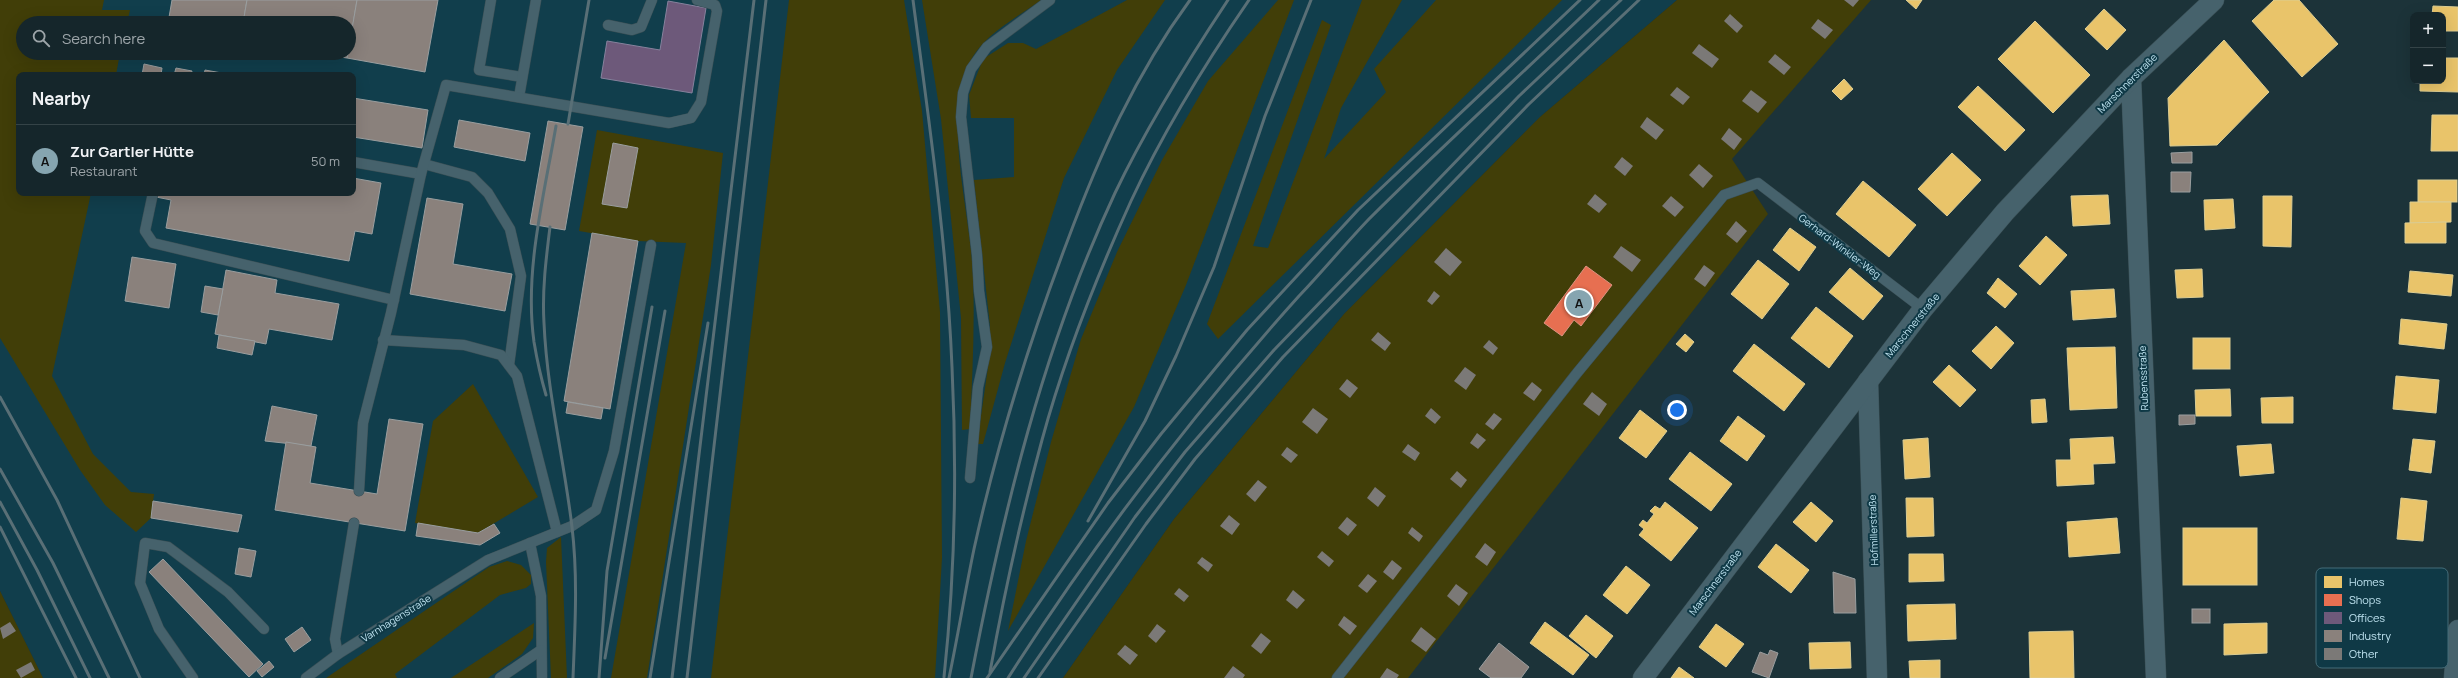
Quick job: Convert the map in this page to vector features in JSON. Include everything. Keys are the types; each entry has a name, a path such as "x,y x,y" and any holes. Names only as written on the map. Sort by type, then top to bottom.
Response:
{"street":[{"name":"Marschnerstraße","path":"1643,678 1923,309 2005,212 2131,78 2214,0"},
{"name":"Rubensstraße","path":"2131,78 2156,678"},
{"name":"Hofmillerstraße","path":"1868,381 1877,678"},
{"path":"2454,678 2458,630"}],"lane":[{"path":"491,0 479,70 522,77"},
{"path":"519,98 536,0"},
{"path":"608,25 632,30 641,27 652,0"},
{"path":"359,490 363,423 394,300 421,174 446,85 669,123 691,118 701,102 717,12 715,5 697,0"},
{"path":"970,478 978,387 987,346 979,291 977,255 961,117 963,93 972,69 987,47 1050,0"},
{"path":"356,163 421,174"},
{"path":"424,164 472,177 488,193 510,229 521,276 509,365"},
{"name":"Gerhard-Winkler-Weg","path":"1337,678 1576,373 1724,196 1758,183 1923,309"},
{"path":"152,196 145,231 153,243 394,300"},
{"name":"Varnhagenstraße","path":"306,678 338,654 488,560 572,526 596,510 614,451 651,245"},
{"path":"383,340 464,346 501,355 517,376 557,532"},
{"path":"338,654 335,639 354,522"},
{"path":"193,678 159,629 140,583 145,543 168,548 228,592 264,629"},
{"path":"530,543 541,596 542,678"},
{"path":"500,678 541,650"}],"shaded area":[{"path":"0,0 1677,0 1540,117 1344,314 1174,519 1063,678 43,678 0,591"},
{"path":"0,0 104,0 102,10 130,10 129,16 16,16 16,60 119,60 117,72 16,72 16,196 90,196 52,376 93,454 131,492 154,494 151,518 136,532 105,505 80,470 0,338"},
{"path":"789,0 904,0 922,111 940,312 942,558 935,678 711,678"},
{"path":"922,0 1041,0 998,30 980,47 972,58 967,69 961,93 958,119 958,145 971,253 974,316 970,429 962,430 961,318 941,119"},
{"path":"1127,0 1165,0 1117,70 1064,178 1005,363 983,444 977,444 990,353 990,326 974,180 1014,177 1014,118 971,118 969,95 983,59 1008,43 1023,43 1036,49"},
{"path":"1278,0 1294,0 1186,285 1134,407 1008,631 1026,541 1051,442 1081,339 1117,252 1162,160 1208,81"},
{"path":"1362,0 1402,0 1341,108 1324,159 1386,92 1374,69 1436,0 1562,0 1218,339 1207,324 1322,20 1331,25 1253,246 1268,248"},
{"path":"1677,0 1871,0 1732,159 1768,214 1408,678 1063,678 1174,519 1344,314 1540,117"},
{"path":"597,130 723,153 711,265 647,678 611,678 686,243 638,241 579,231"},
{"path":"473,384 538,497 478,533 415,523 433,421"},
{"path":"561,537 567,678 551,678 546,562 547,548"},
{"path":"507,561 521,565 531,575 531,584 526,588 500,595 395,674 397,678 326,678 489,567"},
{"path":"0,591 43,678 0,678"},
{"path":"534,623 533,638 522,654 488,678 451,678"}],"building: Homes":[{"path":"1906,0 1922,0 1916,9"},
{"path":"2274,0 2299,0 2338,44 2302,77 2252,21"},
{"path":"2433,6 2458,7 2458,31 2446,31 2446,12 2432,12"},
{"path":"2104,9 2126,30 2107,50 2085,29"},
{"path":"2035,21 2090,75 2053,113 1998,59"},
{"path":"2224,40 2269,92 2217,145 2170,146 2168,98"},
{"path":"2446,58 2458,58 2458,92 2420,91 2420,84 2446,84"},
{"path":"1844,79 1853,89 1841,100 1832,91"},
{"path":"1978,86 2025,130 2005,151 1958,107"},
{"path":"2432,115 2458,115 2458,151 2431,151"},
{"path":"1952,153 1981,180 1947,216 1918,189"},
{"path":"2418,180 2457,180 2457,202 2418,202"},
{"path":"1863,181 1916,225 1889,257 1836,214"},
{"path":"2108,195 2110,224 2073,226 2071,196"},
{"path":"2263,196 2292,196 2291,247 2263,246"},
{"path":"2233,199 2235,228 2205,230 2204,200"},
{"path":"2410,202 2451,202 2451,222 2410,223"},
{"path":"2446,222 2446,243 2405,243 2405,223"},
{"path":"1790,228 1816,247 1799,271 1773,250"},
{"path":"2046,236 2067,255 2040,285 2019,266"},
{"path":"1758,260 1789,284 1762,319 1731,294"},
{"path":"1850,268 1883,296 1863,320 1829,292"},
{"path":"2202,269 2203,297 2177,298 2175,270"},
{"path":"2410,271 2453,275 2451,296 2408,292"},
{"path":"1998,278 2017,294 2005,308 1987,293"},
{"path":"2114,289 2116,317 2073,320 2071,291"},
{"path":"1816,307 1853,336 1829,368 1791,338"},
{"path":"2401,319 2447,324 2444,349 2399,344"},
{"path":"1996,326 2014,343 1991,369 1972,351"},
{"path":"1685,334 1694,342 1686,352 1676,344"},
{"path":"2193,338 2230,338 2230,369 2193,369"},
{"path":"1754,344 1805,384 1784,411 1733,371"},
{"path":"2115,347 2117,408 2070,410 2067,348"},
{"path":"1949,365 1976,390 1960,407 1933,382"},
{"path":"2396,376 2439,380 2436,413 2393,409"},
{"path":"2230,389 2231,416 2196,416 2195,390"},
{"path":"2293,397 2293,423 2262,423 2261,398"},
{"path":"2045,399 2047,422 2032,423 2031,400"},
{"path":"1640,410 1667,431 1646,458 1619,438"},
{"path":"1738,416 1765,436 1747,461 1720,441"},
{"path":"2113,437 2115,463 2093,464 2094,484 2057,486 2056,460 2071,460 2070,439"},
{"path":"1928,438 1930,477 1905,479 1903,440"},
{"path":"2413,439 2435,441 2431,473 2409,470"},
{"path":"2271,444 2274,473 2240,476 2237,446"},
{"path":"1690,452 1732,484 1711,511 1669,479"},
{"path":"1906,498 1933,498 1934,536 1907,537"},
{"path":"2401,498 2427,501 2423,541 2397,539"},
{"path":"1665,502 1698,528 1671,561 1639,535 1644,529 1639,525 1643,520 1647,523 1654,514 1650,511 1655,506 1660,509"},
{"path":"1811,502 1833,521 1816,542 1793,522"},
{"path":"2117,518 2120,553 2069,557 2067,522"},
{"path":"2183,528 2257,528 2257,585 2183,585"},
{"path":"1776,544 1809,570 1791,593 1758,567"},
{"path":"1909,554 1943,554 1944,581 1909,582"},
{"path":"1626,566 1650,585 1627,614 1603,595"},
{"path":"1955,604 1956,639 1908,641 1907,605"},
{"path":"1586,615 1613,636 1596,658 1569,636"},
{"path":"1545,622 1589,655 1573,675 1530,643"},
{"path":"2267,623 2267,653 2224,655 2224,624"},
{"path":"1716,624 1744,644 1726,667 1699,647"},
{"path":"2073,631 2074,678 2030,678 2029,632"},
{"path":"1850,642 1851,668 1810,669 1809,643"},
{"path":"1940,660 1940,678 1910,678 1909,661"},
{"path":"1679,667 1694,678 1671,678"}],"building: Shops":[{"path":"1586,266 1612,285 1581,326 1574,320 1562,336 1544,323"}],"building: Offices":[{"path":"668,1 706,8 692,93 601,78 607,41 660,50"}],"building: Industry":[{"path":"172,0 247,0 244,16 169,16"},
{"path":"247,0 357,0 354,16 244,16"},
{"path":"357,0 438,0 425,72 356,60 356,16 354,16"},
{"path":"144,64 162,68 161,72 143,72"},
{"path":"176,68 192,71 192,72 175,72"},
{"path":"205,70 216,72 205,72"},
{"path":"356,98 428,110 422,148 356,137"},
{"path":"459,120 530,133 525,161 454,147"},
{"path":"548,121 583,127 565,230 530,224"},
{"path":"613,143 638,148 627,208 602,204"},
{"path":"2192,152 2192,163 2172,163 2171,153"},
{"path":"2171,172 2191,172 2190,192 2171,192"},
{"path":"356,179 381,183 372,234 355,231 349,261 166,228 171,200 156,197 356,196"},
{"path":"427,198 463,204 453,264 512,274 505,311 410,294"},
{"path":"592,233 638,241 610,409 564,401"},
{"path":"132,257 176,264 169,308 125,301"},
{"path":"226,270 277,280 275,293 339,304 332,340 269,329 266,344 215,334"},
{"path":"205,286 223,289 218,315 201,312"},
{"path":"219,335 255,341 252,355 217,348"},
{"path":"568,402 603,408 601,419 566,413"},
{"path":"272,406 317,415 311,446 265,441"},
{"path":"2179,415 2195,415 2195,424 2179,425"},
{"path":"389,419 423,424 405,531 275,510 286,442 316,447 310,483 377,494"},
{"path":"153,501 242,515 238,532 151,518"},
{"path":"418,523 478,533 494,524 500,533 480,545 416,536"},
{"path":"239,548 256,551 251,577 235,574"},
{"path":"163,559 263,664 249,677 149,572"},
{"path":"1833,572 1855,579 1856,613 1834,613"},
{"path":"2192,609 2210,609 2210,623 2192,623"},
{"path":"302,627 311,640 294,652 285,639"},
{"path":"1499,643 1529,667 1521,678 1491,678 1479,669"},
{"path":"1770,650 1778,653 1769,678 1752,672 1760,652 1768,655"},
{"path":"269,661 274,667 262,677 257,671"}],"building: Other":[{"path":"1844,0 1859,0 1853,7"},
{"path":"1730,14 1743,26 1737,33 1724,21"},
{"path":"1818,19 1833,30 1825,39 1811,28"},
{"path":"1699,44 1719,59 1712,68 1692,53"},
{"path":"1775,54 1791,67 1784,75 1768,62"},
{"path":"1677,87 1690,97 1683,105 1670,95"},
{"path":"1751,90 1767,102 1758,113 1742,101"},
{"path":"1647,117 1664,130 1656,140 1640,127"},
{"path":"1729,128 1742,139 1734,150 1721,139"},
{"path":"1622,157 1633,166 1625,176 1614,167"},
{"path":"1699,164 1713,176 1703,188 1689,175"},
{"path":"1595,194 1607,204 1599,213 1587,204"},
{"path":"1671,196 1684,207 1675,217 1662,206"},
{"path":"1736,221 1747,231 1737,243 1726,234"},
{"path":"1621,246 1641,260 1632,272 1613,257"},
{"path":"1446,248 1462,262 1450,276 1434,262"},
{"path":"1704,265 1715,273 1705,287 1694,279"},
{"path":"1434,291 1440,296 1432,305 1427,301"},
{"path":"1378,332 1391,343 1385,351 1371,340"},
{"path":"1489,340 1498,348 1493,355 1483,347"},
{"path":"1465,367 1476,375 1466,390 1454,381"},
{"path":"1347,379 1358,388 1350,398 1339,389"},
{"path":"1532,382 1542,390 1534,401 1523,393"},
{"path":"1592,392 1607,404 1599,416 1583,404"},
{"path":"1313,408 1328,419 1317,434 1302,422"},
{"path":"1431,408 1441,417 1435,424 1425,416"},
{"path":"1494,413 1502,419 1493,430 1485,424"},
{"path":"1477,433 1486,440 1478,449 1470,443"},
{"path":"1408,444 1420,453 1415,461 1402,452"},
{"path":"1287,447 1298,455 1291,463 1281,455"},
{"path":"1457,471 1467,480 1461,488 1450,479"},
{"path":"1258,480 1267,487 1255,502 1246,494"},
{"path":"1375,487 1386,496 1378,507 1367,498"},
{"path":"1229,515 1240,524 1232,535 1220,526"},
{"path":"1347,517 1357,525 1348,536 1338,528"},
{"path":"1412,527 1423,536 1419,542 1408,533"},
{"path":"1485,543 1496,552 1487,566 1475,557"},
{"path":"1322,551 1334,561 1329,567 1317,557"},
{"path":"1202,557 1213,565 1208,572 1197,563"},
{"path":"1392,560 1402,568 1393,580 1383,572"},
{"path":"1368,574 1377,581 1367,593 1358,586"},
{"path":"1456,584 1468,593 1459,606 1447,596"},
{"path":"1179,588 1189,596 1184,602 1174,594"},
{"path":"1293,590 1305,600 1297,609 1286,600"},
{"path":"1344,616 1357,626 1350,635 1338,625"},
{"path":"10,622 16,631 3,639 0,628"},
{"path":"1157,624 1166,631 1156,643 1148,636"},
{"path":"1421,627 1436,639 1426,652 1411,641"},
{"path":"1261,633 1271,641 1261,654 1251,646"},
{"path":"1125,645 1138,655 1130,665 1117,654"},
{"path":"31,662 35,670 21,678 16,670"},
{"path":"1233,666 1245,675 1243,678 1224,678"},
{"path":"1387,668 1399,675 1397,678 1380,678"}],"railway":[{"path":"568,124 589,0"},
{"path":"672,678 754,0"},
{"path":"687,678 766,0"},
{"path":"913,0 942,229 950,321 954,406 955,483 953,561 944,677"},
{"path":"949,678 974,549 993,471 1015,394 1053,280 1079,210 1105,147 1152,57 1190,0"},
{"path":"971,678 997,554 1028,431 1046,370 1089,251 1115,193 1140,143 1168,95 1228,0"},
{"path":"990,672 1013,556 1034,469 1060,379 1093,289 1131,201 1171,123 1201,73 1249,0"},
{"path":"1088,521 1145,421 1176,356 1214,267 1265,116 1311,0"},
{"path":"987,678 1108,503 1161,434 1247,330 1358,210 1580,0"},
{"path":"1008,678 1041,627 1110,529 1182,434 1259,341 1369,219 1426,163 1599,0"},
{"path":"1024,678 1135,517 1185,452 1274,350 1519,96 1621,0"},
{"path":"1038,678 1146,524 1195,459 1283,357 1528,105 1639,0"},
{"path":"546,395 534,342 532,315 533,261 541,206 556,126"},
{"path":"550,227 544,287 544,323 552,400 569,502 574,546 576,602 573,678"},
{"path":"599,678 607,571 652,307"},
{"path":"605,658 665,311"},
{"path":"650,678 708,323"},
{"path":"0,397 57,500 140,678"},
{"path":"0,469 53,563 109,678"},
{"path":"0,502 37,570 90,678"},
{"path":"0,527 76,678"}],"place":[{"name":"Zur Gartler Hütte","path":"1579,303"}]}
